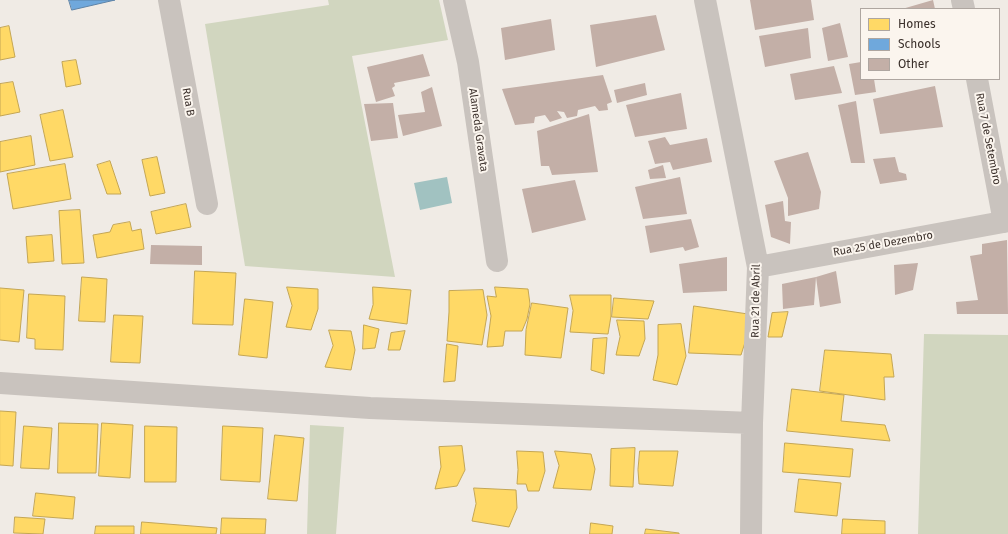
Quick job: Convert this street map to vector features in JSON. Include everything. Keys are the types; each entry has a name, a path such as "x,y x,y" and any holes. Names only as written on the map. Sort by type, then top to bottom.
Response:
{"street":[{"name":"Rua B","path":"169,0 207,204"},
{"name":"Alameda Gravata","path":"454,0 468,62 497,260"},
{"name":"Rua 21 de Abril","path":"705,0 758,268 752,423 751,534"},
{"name":"Rua 7 de Setembro","path":"977,80 1006,222"},
{"name":"Rua 25 de Dezembro","path":"758,268 1006,222"},
{"path":"0,383 370,408 752,423"}],"green space":[{"path":"328,0 439,0 448,40 352,56 395,277 245,266 205,24 329,5"},
{"path":"924,334 1008,335 1008,534 918,534"},
{"path":"310,425 344,427 336,534 307,534"}],"water":[{"path":"447,177 452,203 420,210 414,183"}],"building: Homes":[{"path":"9,26 15,57 0,60 0,28"},
{"path":"76,60 81,84 66,87 62,62"},
{"path":"13,82 20,112 0,116 0,84"},
{"path":"63,110 73,157 50,161 40,115"},
{"path":"31,136 35,165 0,172 0,142"},
{"path":"157,157 165,193 150,196 142,160"},
{"path":"110,161 121,194 107,194 97,165"},
{"path":"65,164 71,199 13,209 7,174"},
{"path":"186,204 191,227 156,234 151,212"},
{"path":"80,210 84,263 62,264 59,211"},
{"path":"130,222 132,231 141,229 144,249 97,258 93,235 110,232 113,225"},
{"path":"52,235 54,261 28,263 26,237"},
{"path":"195,271 236,273 233,325 193,324"},
{"path":"82,277 107,279 105,322 79,321"},
{"path":"287,287 318,289 318,309 311,330 286,327 292,306"},
{"path":"373,287 411,290 407,324 369,319 373,305"},
{"path":"495,287 528,289 530,304 527,319 522,331 505,331 503,346 487,347 491,316 487,296 496,297"},
{"path":"0,288 24,290 19,342 0,340"},
{"path":"483,290 487,315 482,345 447,341 449,291"},
{"path":"29,294 65,296 63,350 35,349 35,339 27,338"},
{"path":"570,295 611,295 611,316 608,334 570,332 573,311"},
{"path":"614,298 654,301 648,319 612,317"},
{"path":"245,299 273,302 267,358 239,355"},
{"path":"532,303 568,308 561,358 525,355 526,330"},
{"path":"694,306 748,314 748,333 741,355 689,353"},
{"path":"788,312 782,337 768,337 772,313"},
{"path":"114,315 143,316 140,363 111,362"},
{"path":"617,320 644,321 645,339 639,356 616,355 620,337"},
{"path":"681,324 686,356 677,385 653,380 658,355 658,325"},
{"path":"364,325 379,329 375,348 363,349"},
{"path":"329,330 351,331 355,350 351,370 325,367 333,346"},
{"path":"405,331 400,350 388,350 391,333"},
{"path":"607,338 604,374 591,370 593,339"},
{"path":"447,344 458,346 455,381 444,382"},
{"path":"825,350 891,354 894,377 884,377 885,400 820,391"},
{"path":"792,389 844,395 841,421 885,425 890,441 787,431"},
{"path":"0,411 16,412 13,466 0,465"},
{"path":"59,423 98,424 96,473 58,473"},
{"path":"102,423 133,425 130,478 99,476"},
{"path":"24,426 52,428 49,469 21,468"},
{"path":"145,426 177,427 176,482 145,482"},
{"path":"223,426 263,428 260,482 221,480"},
{"path":"275,435 304,438 297,501 268,499"},
{"path":"785,443 853,449 850,477 783,472"},
{"path":"462,446 465,470 457,486 435,489 441,467 439,447"},
{"path":"635,448 633,487 610,486 611,449"},
{"path":"517,451 543,452 545,471 539,491 528,491 526,484 517,484"},
{"path":"555,451 591,454 595,469 591,490 553,488 559,466"},
{"path":"640,451 678,451 673,486 639,484 638,470"},
{"path":"799,479 841,483 837,516 795,512"},
{"path":"474,488 516,490 517,508 509,527 472,521 476,504"},
{"path":"36,493 75,497 73,519 33,516"},
{"path":"15,517 45,519 43,534 14,533"},
{"path":"222,518 266,519 265,534 221,534"},
{"path":"843,519 885,521 885,534 842,534"},
{"path":"142,522 217,528 216,534 141,534"},
{"path":"591,523 613,526 612,534 590,534"},
{"path":"96,526 134,526 134,534 95,534"},
{"path":"646,529 679,533 679,534 645,534"}],"building: Schools":[{"path":"69,0 115,0 72,10"}],"building: Other":[{"path":"750,0 811,0 814,20 755,30"},
{"path":"933,0 935,8 905,8"},
{"path":"656,15 665,50 596,67 590,25"},
{"path":"551,19 555,50 505,60 501,28"},
{"path":"840,23 848,57 828,61 822,28"},
{"path":"808,28 811,58 765,67 759,36"},
{"path":"423,54 430,76 394,83 395,86 392,88 395,96 376,102 367,67"},
{"path":"860,62 860,80 874,80 876,92 855,95 849,64"},
{"path":"834,66 842,93 795,100 790,74"},
{"path":"603,75 612,102 607,104 608,110 599,111 595,106 578,110 577,116 567,118 564,112 557,111 562,118 550,122 545,115 535,117 534,123 515,125 502,89"},
{"path":"645,83 647,95 617,103 614,90"},
{"path":"935,86 943,127 880,134 873,99"},
{"path":"432,87 442,126 403,136 398,115 425,112 421,92"},
{"path":"681,93 687,129 635,137 626,105"},
{"path":"856,101 865,163 851,163 838,105"},
{"path":"393,103 398,138 371,141 364,104"},
{"path":"589,114 598,172 552,175 549,166 541,166 537,131"},
{"path":"665,137 670,145 707,138 712,162 673,170 670,162 655,164 648,141"},
{"path":"808,152 821,192 819,209 788,216 788,198 774,161"},
{"path":"895,157 899,172 906,174 907,180 880,184 873,159"},
{"path":"663,165 666,178 650,179 648,170"},
{"path":"680,177 687,214 643,219 635,187"},
{"path":"575,180 586,220 532,233 522,189"},
{"path":"783,201 785,221 791,222 790,244 771,237 765,205"},
{"path":"691,219 699,247 685,251 683,247 650,253 645,226"},
{"path":"1007,240 1008,314 957,314 956,302 978,300 970,256 982,254 982,244"},
{"path":"151,245 202,246 202,265 150,264"},
{"path":"727,257 727,291 683,293 679,264"},
{"path":"918,263 913,290 895,295 894,265"},
{"path":"836,271 841,303 820,307 816,277"},
{"path":"816,277 814,305 783,309 782,284"}]}
